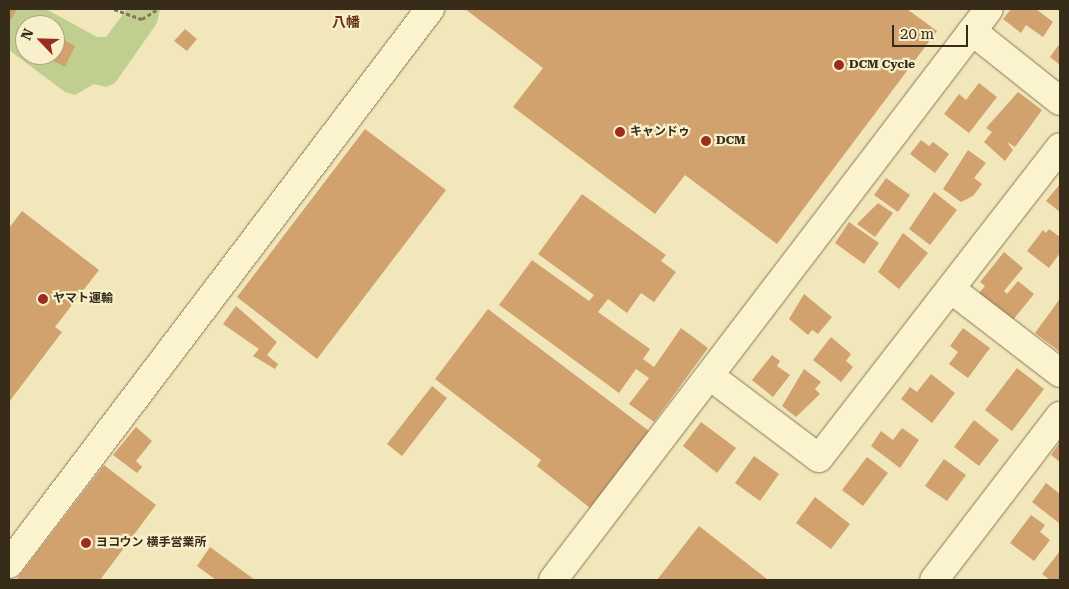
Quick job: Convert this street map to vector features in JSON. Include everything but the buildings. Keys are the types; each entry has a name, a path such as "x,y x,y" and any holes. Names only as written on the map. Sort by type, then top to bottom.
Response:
{"street":[{"path":"9,564 430,9"},
{"path":"553,580 989,9"},
{"path":"972,31 1060,101"},
{"path":"710,376 819,458 952,290 1060,146"},
{"path":"952,290 1060,373"},
{"path":"934,580 1060,416"}],"path":[{"path":"114,9 142,19 158,9"}],"green space":[{"path":"9,9 46,9 57,15 15,15 15,54 9,50"},
{"path":"127,9 160,9 157,23 115,83 106,87 94,84 75,95 65,92 29,65 65,65 65,19 97,37 106,37"}],"place":[{"name":"DCM Cycle","path":"839,65"},
{"name":"キャンドゥ","path":"620,132"},
{"name":"DCM","path":"706,141"},
{"name":"ヤマト運輸","path":"43,299"},
{"name":"ヨコウン 横手営業所","path":"86,543"}],"district":[{"name":"八幡","path":"346,22"}]}
